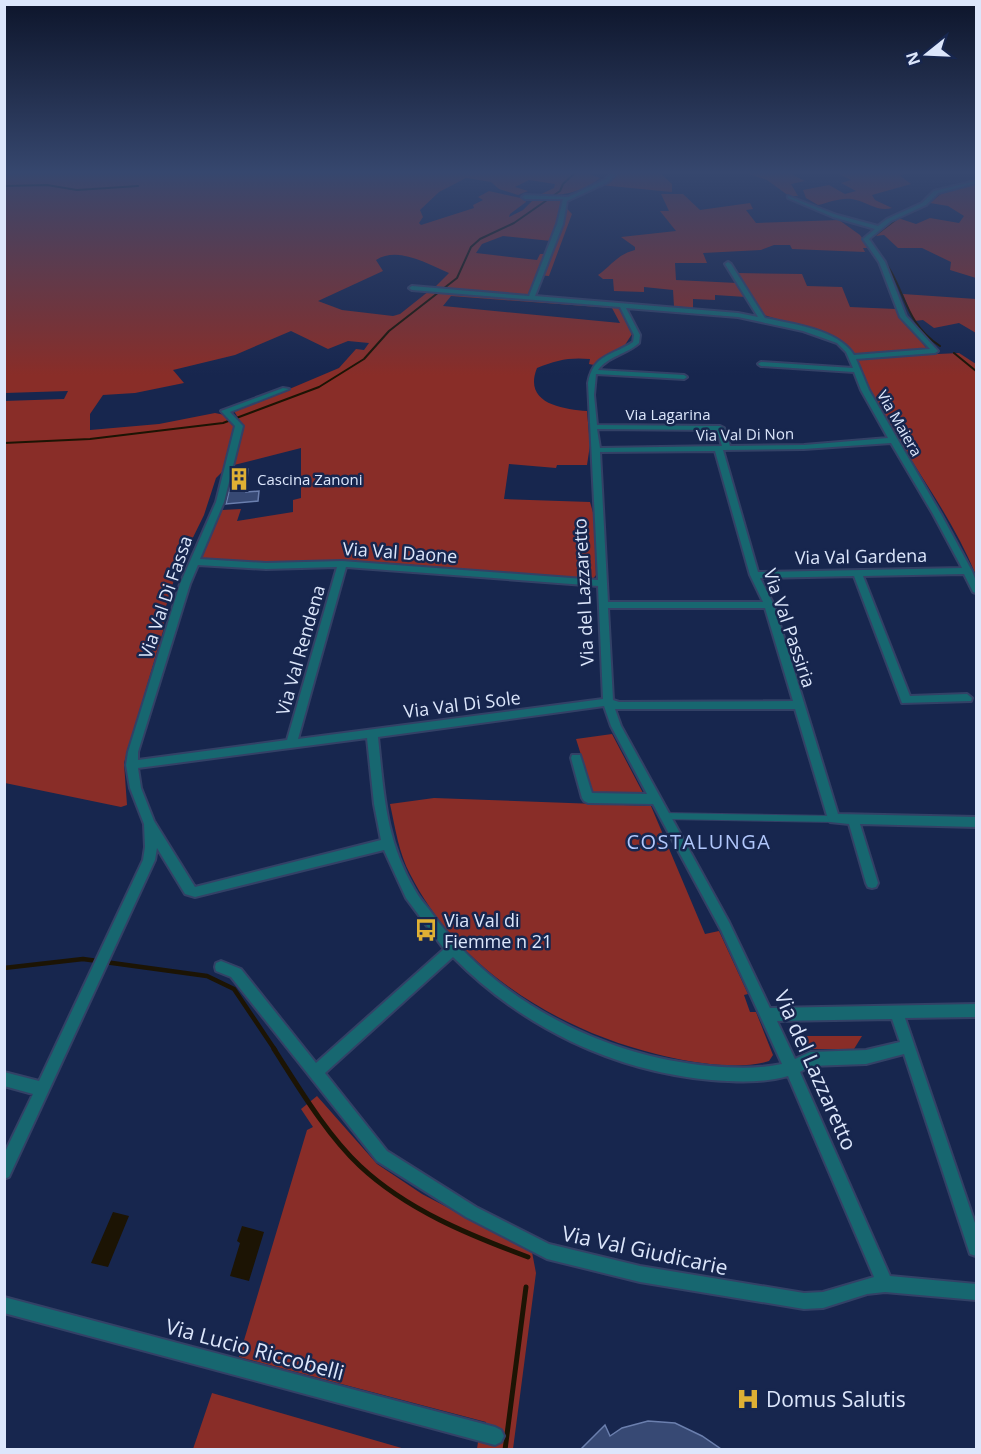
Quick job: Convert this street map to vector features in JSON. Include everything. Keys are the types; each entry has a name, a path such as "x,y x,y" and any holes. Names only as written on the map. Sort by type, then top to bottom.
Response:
{"street":[{"path":"531,299 552,240"},
{"path":"851,357 935,351 903,317 882,262 867,240"},
{"path":"728,264 762,318"},
{"path":"421,280 423,287"},
{"name":"Via Maiera","path":"412,288 423,287 531,299 762,318 838,341 851,357 863,388 968,571 976,590"},
{"path":"594,372 603,361 636,343 637,335 622,305"},
{"path":"633,346 647,348"},
{"path":"761,364 857,370"},
{"path":"594,372 684,377"},
{"name":"Via del Lazzaretto","path":"594,372 591,411 596,450 608,702 616,726 725,926 768,1015 885,1284"},
{"name":"Via Val Di Fassa","path":"285,389 225,411 238,424 220,502 185,584 131,765 138,801 189,890 195,892 387,844"},
{"name":"Via Lagarina","path":"594,427 720,428 722,448"},
{"name":"Via Val Di Non","path":"596,450 804,447 894,440"},
{"name":"Via Val Passiria","path":"722,448 754,575 769,605 834,819"},
{"name":"Via Val Daone","path":"195,562 266,566 342,564 601,583"},
{"name":"Via Val Rendena","path":"291,744 342,564"},
{"name":"Via Val Gardena","path":"754,575 968,571"},
{"path":"857,573 906,700 967,698"},
{"path":"603,605 769,605"},
{"name":"Via Val Di Sole","path":"131,765 608,702 619,706 799,705"},
{"path":"372,733 387,844 402,879 423,911 453,949 491,986 528,1012 574,1037 616,1054 661,1068 735,1075 792,1069 809,1059 863,1058 909,1046"},
{"path":"576,758 588,798 654,799"},
{"path":"4,1172 149,861 151,837 147,816"},
{"path":"664,816 976,822"},
{"path":"854,819 872,883"},
{"path":"149,861 160,854 170,857"},
{"path":"315,1074 453,949"},
{"name":"Via Val Giudicarie","path":"220,967 236,973 382,1156 471,1212 547,1251 640,1274 804,1301 823,1300 867,1286 885,1284"},
{"path":"768,1015 976,1010"},
{"path":"896,1011 976,1248"},
{"path":"4,1079 42,1089"},
{"path":"885,1284 976,1292"},
{"name":"Via Lucio Riccobelli","path":"4,1305 495,1436"}],"shaded area":[{"path":"5,240 493,240 482,244 476,253 537,260 540,254 549,254 551,241 540,240 562,240 549,276 537,275 529,296 435,287 449,273 422,261 394,255 376,260 383,271 318,301 342,310 393,316 400,314 429,291 618,306 632,334 623,348 594,365 589,364 590,359 576,358 537,368 534,380 535,389 540,396 556,406 587,411 590,445 587,465 557,465 556,468 509,464 504,499 590,502 594,516 596,575 593,579 377,562 204,561 200,557 222,510 241,509 237,521 293,512 293,500 301,498 301,448 234,465 243,426 231,406 283,387 287,390 339,368 356,349 364,350 369,343 348,341 328,349 291,331 235,355 173,370 184,383 135,393 103,395 90,414 90,430 159,424 215,413 225,415 234,426 226,468 216,478 204,515 177,570 164,613 164,628 124,763 127,805 121,807 5,783 4,401 64,399 68,391 5,393","holes":["451,296 612,308 620,323 443,306"]},
{"path":"625,240 863,240 869,248 863,248 865,252 792,249 790,245 774,245 761,250 703,253 707,263 675,263 676,280 737,283 746,297 715,295 715,300 693,299 693,308 674,306 673,290 644,287 644,292 614,291 613,279 603,279 598,275 620,257 635,250 635,247"},
{"path":"889,240 976,240 976,278 950,270 951,262 922,248 898,248"},
{"path":"736,273 802,274 807,286 842,287 850,307 896,309 927,349 853,354 839,339 764,315"},
{"path":"903,294 976,299 976,333 959,323 934,328 923,320 914,321"},
{"path":"959,353 976,364 976,575 948,519 883,414 855,358"},
{"path":"612,734 643,793 593,793 576,739"},
{"path":"434,798 651,806 705,934 719,931 748,994 744,995 750,1012 756,1012 773,1055 769,1061 743,1065 712,1064 668,1057 619,1043 582,1029 547,1011 514,990 483,966 455,939 430,908 410,874 400,849 390,804"},
{"path":"801,1036 862,1036 854,1049 796,1049 794,1045 801,1043"},
{"path":"317,1096 377,1164 422,1194 532,1252 536,1273 513,1449 477,1449 478,1442 484,1439 486,1422 239,1357 307,1130 313,1127 301,1109"},
{"path":"113,1212 129,1216 108,1267 91,1263"},
{"path":"242,1226 264,1232 249,1281 230,1276 240,1243 237,1241"},
{"path":"212,1393 405,1449 193,1449"}],"building":[{"name":"Cascina Zanoni","path":"248,469 246,492 259,491 258,501 226,504 234,470"},
{"path":"648,1421 675,1423 702,1436 721,1449 581,1449 605,1425 610,1436 622,1428"}],"waterway":[{"path":"4,443 90,439 223,423 319,387 364,359 389,331 457,278 471,247 479,240"},
{"path":"877,252 894,276 918,325 940,346"},
{"path":"954,353 976,371"},
{"path":"4,968 83,959 207,976 234,989 275,1050"},
{"path":"274,1049 336,1140 378,1182 440,1220 528,1257"},
{"path":"505,1450 526,1287"}],"place":[{"name":"Cascina Zanoni","path":"239,479"},
{"name":"Via Val di Fiemme n 21","path":"426,930"},
{"name":"Domus Salutis","path":"748,1399"}],"district":[{"name":"COSTALUNGA","path":"699,841"}]}
